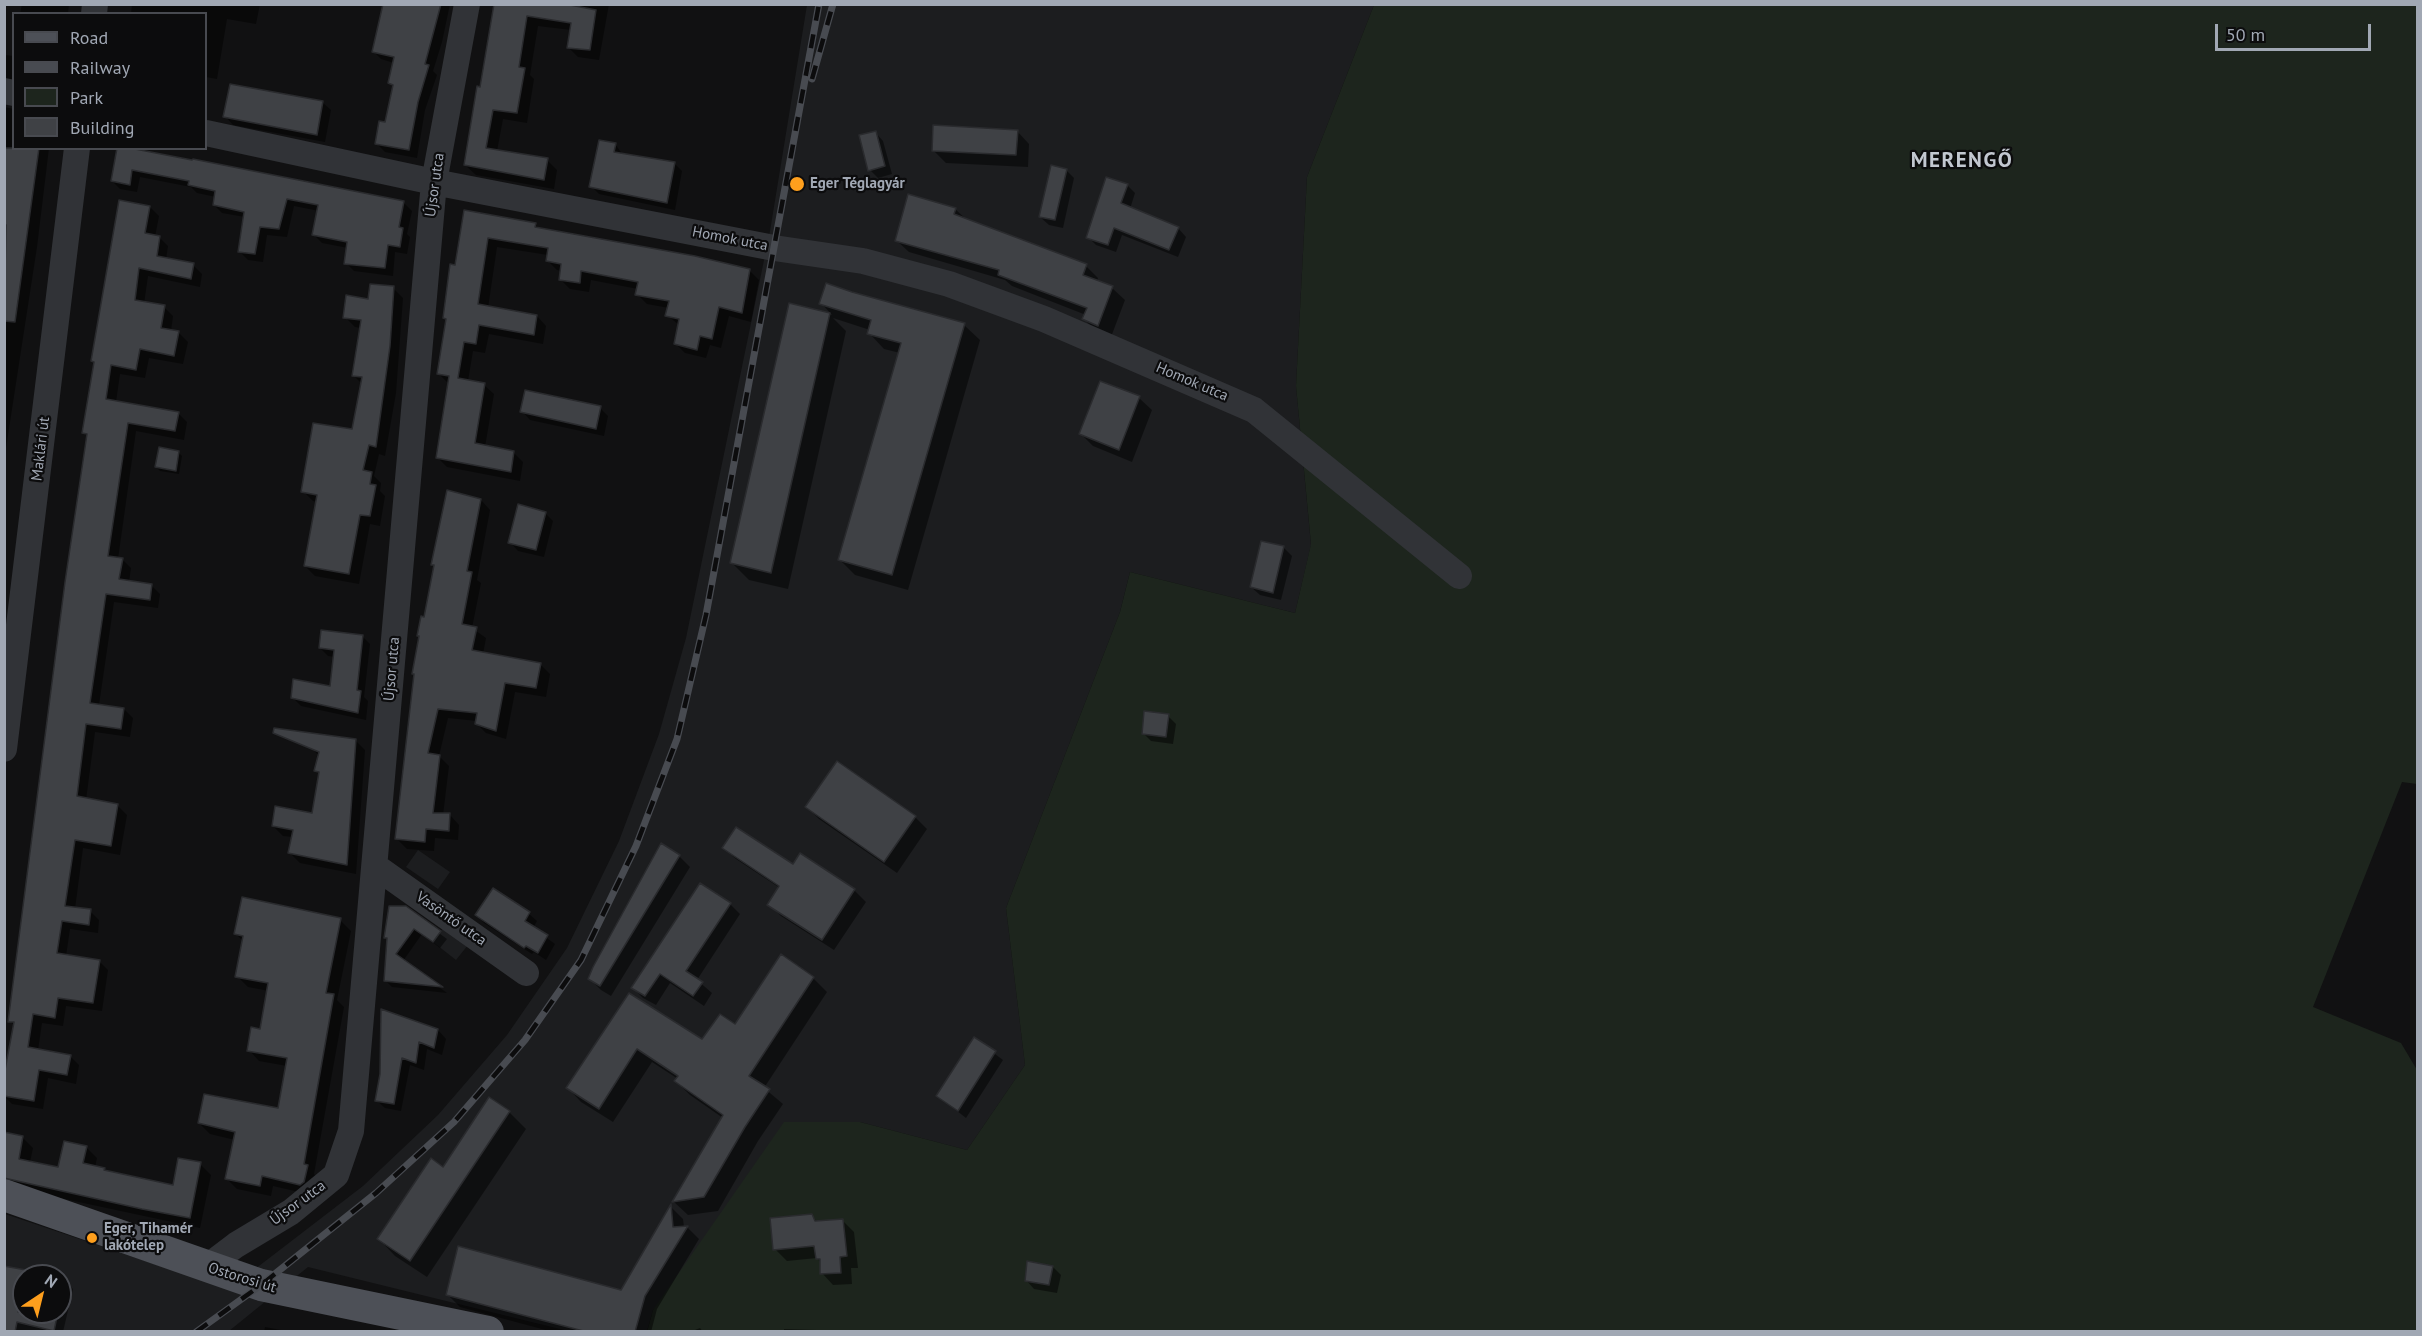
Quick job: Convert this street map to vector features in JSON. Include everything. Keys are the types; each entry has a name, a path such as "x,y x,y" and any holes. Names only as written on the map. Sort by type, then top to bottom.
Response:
{"main road":[{"name":"Ostorosi út","path":"4,1195 261,1285 488,1332"}],"street":[{"name":"Újsor utca","path":"207,1267 236,1245 291,1212 336,1175 351,1131 434,182 467,4"},
{"name":"Homok utca","path":"207,133 434,182 774,248 863,261 949,284 1044,319 1237,401 1254,411 1460,576"},
{"name":"Maklári út","path":"4,749 77,150"},
{"name":"Vasöntő utca","path":"375,866 526,973"}],"shaded area":[{"path":"807,5 1374,5 1307,177 1296,386 1311,545 1295,613 1130,572 1120,612 1006,908 1025,1065 967,1150 860,1122 653,1310 647,1331 568,1331 308,1267 229,1331 5,1332 5,1214 229,1289 363,1186 438,1115 507,1035 567,948 619,841 659,734 686,638 770,231"},
{"path":"418,850 450,872 438,889 406,867"},
{"path":"443,928 468,945 456,960 433,942"}],"green space":[{"path":"1374,5 2417,5 2417,784 2402,782 2313,1007 2401,1043 2417,1070 2417,1331 647,1332 653,1310 784,1122 860,1122 967,1150 1025,1065 1006,908 1120,612 1130,572 1295,613 1311,544 1296,386 1307,177"}],"building":[{"path":"383,4 441,4 425,64 429,65 418,102 409,150 375,144 379,121 385,122 393,85 388,83 394,57 372,52"},
{"path":"494,4 565,4 596,10 590,50 567,48 571,23 527,16 519,67 525,68 517,113 493,110 486,148 548,158 544,180 464,165"},
{"path":"230,84 323,101 317,135 223,117"},
{"path":"933,125 1018,130 1016,155 932,151"},
{"path":"876,131 885,166 868,171 859,135"},
{"path":"599,140 616,143 614,152 675,162 667,203 589,187"},
{"path":"4,148 39,150 15,322 4,321 6,225 4,224"},
{"path":"117,150 140,150 404,201 399,227 403,228 400,247 388,245 385,268 344,264 347,242 312,235 318,205 287,199 279,229 260,227 255,254 238,252 244,212 213,205 215,191 188,185 189,181 132,170 130,185 111,181"},
{"path":"1051,165 1067,169 1055,220 1039,217"},
{"path":"1106,177 1128,184 1121,203 1179,227 1169,250 1114,228 1108,245 1086,238"},
{"path":"908,194 956,208 954,214 1087,264 1083,275 1113,286 1098,326 1082,319 1087,308 998,275 999,270 895,241"},
{"path":"119,200 150,206 145,233 160,236 157,256 194,263 191,279 139,268 135,300 165,305 161,328 179,331 174,356 140,349 136,370 111,365 106,399 179,412 175,431 128,423 108,556 123,558 119,579 152,584 150,600 106,594 90,703 124,708 121,729 86,724 77,796 118,804 111,846 75,840 65,906 91,909 89,925 62,921 57,953 100,960 93,1003 58,998 55,1018 33,1014 28,1047 71,1055 67,1075 39,1070 34,1101 4,1096 4,1075 14,1022 8,1022 65,582 87,434 82,433 94,362 91,361"},
{"path":"464,210 536,223 535,227 695,256 750,269 742,313 719,307 712,339 700,336 697,350 674,344 679,319 665,316 669,301 635,295 638,282 581,271 580,283 559,280 561,264 546,261 548,248 488,238 478,304 537,315 534,335 479,325 476,344 464,342 458,378 485,383 475,443 514,451 511,472 436,458 449,376 437,374 446,319 443,318 450,264 455,265"},
{"path":"826,283 965,323 892,575 838,560 901,343 867,334 871,320 819,304"},
{"path":"370,284 394,286 390,346 376,447 369,445 363,470 372,472 370,484 376,485 370,516 360,515 349,574 304,566 317,495 301,492 313,423 352,429 362,377 352,376 361,320 343,318 346,295 368,299"},
{"path":"789,303 830,313 771,573 730,563"},
{"path":"1100,381 1140,396 1119,450 1079,434"},
{"path":"525,390 601,406 596,429 520,412"},
{"path":"159,447 179,451 176,471 155,467"},
{"path":"447,490 481,499 467,571 472,572 462,624 477,627 472,650 541,663 536,688 505,683 496,731 475,724 477,713 438,709 428,753 440,755 433,813 450,813 449,831 426,829 425,842 395,839 414,674 412,674 419,636 417,636 421,616 424,617 434,565 431,565"},
{"path":"518,504 546,512 536,550 508,543"},
{"path":"1261,541 1284,546 1273,593 1250,587"},
{"path":"321,630 363,635 357,690 361,691 358,713 291,698 293,679 330,686 334,650 319,648"},
{"path":"1144,711 1169,714 1166,737 1142,734"},
{"path":"274,728 356,739 347,865 288,853 293,830 272,826 275,806 312,813 319,772 314,771 319,752 273,733"},
{"path":"837,761 916,816 884,862 805,807"},
{"path":"736,827 793,864 800,853 855,889 822,940 767,905 779,886 722,848"},
{"path":"661,843 680,855 600,986 588,979 593,967"},
{"path":"700,883 731,903 686,971 703,982 693,996 660,974 645,996 631,988"},
{"path":"493,888 530,912 525,921 548,935 538,953 526,946 524,948 475,915"},
{"path":"242,897 341,918 326,993 334,994 304,1164 308,1165 304,1182 300,1185 262,1176 260,1186 225,1179 235,1132 198,1123 204,1094 278,1108 287,1058 247,1051 251,1027 260,1029 268,983 235,977 243,936 234,934"},
{"path":"389,906 406,906 441,931 433,942 414,929 396,954 443,987 384,981 387,938 384,938"},
{"path":"781,954 814,977 749,1076 770,1089 704,1197 672,1202 723,1115 674,1081 678,1076 637,1049 599,1109 566,1088 629,993 702,1039 720,1014 735,1024"},
{"path":"381,1009 438,1029 434,1048 419,1042 416,1063 402,1058 394,1104 375,1101 380,1074"},
{"path":"974,1037 996,1051 958,1111 936,1096"},
{"path":"489,1097 510,1111 410,1261 377,1239 431,1158 443,1167"},
{"path":"4,1132 23,1136 19,1159 58,1167 64,1141 87,1146 83,1163 105,1168 104,1170 173,1185 178,1158 201,1162 190,1218 4,1178"},
{"path":"671,1204 673,1227 688,1226 645,1296 635,1332 587,1332 446,1295 458,1246 621,1290"},
{"path":"812,1214 815,1221 843,1219 847,1256 840,1257 841,1273 820,1274 820,1259 816,1259 814,1246 773,1250 770,1218"},
{"path":"1027,1261 1053,1266 1049,1285 1025,1281"},
{"path":"4,1266 12,1267 12,1324 17,1324 15,1332 4,1332"},
{"path":"25,1324 55,1324 54,1331"}],"railway":[{"path":"196,1332 261,1285 376,1193 454,1122 525,1040 581,960 636,846 677,739 706,615 819,4"},
{"path":"812,79 833,4"}],"place":[{"name":"Eger Téglagyár","path":"797,184"},
{"name":"Eger, Tihamér lakótelep","path":"92,1238"}],"district":[{"name":"MERENGŐ","path":"1962,161"}]}
